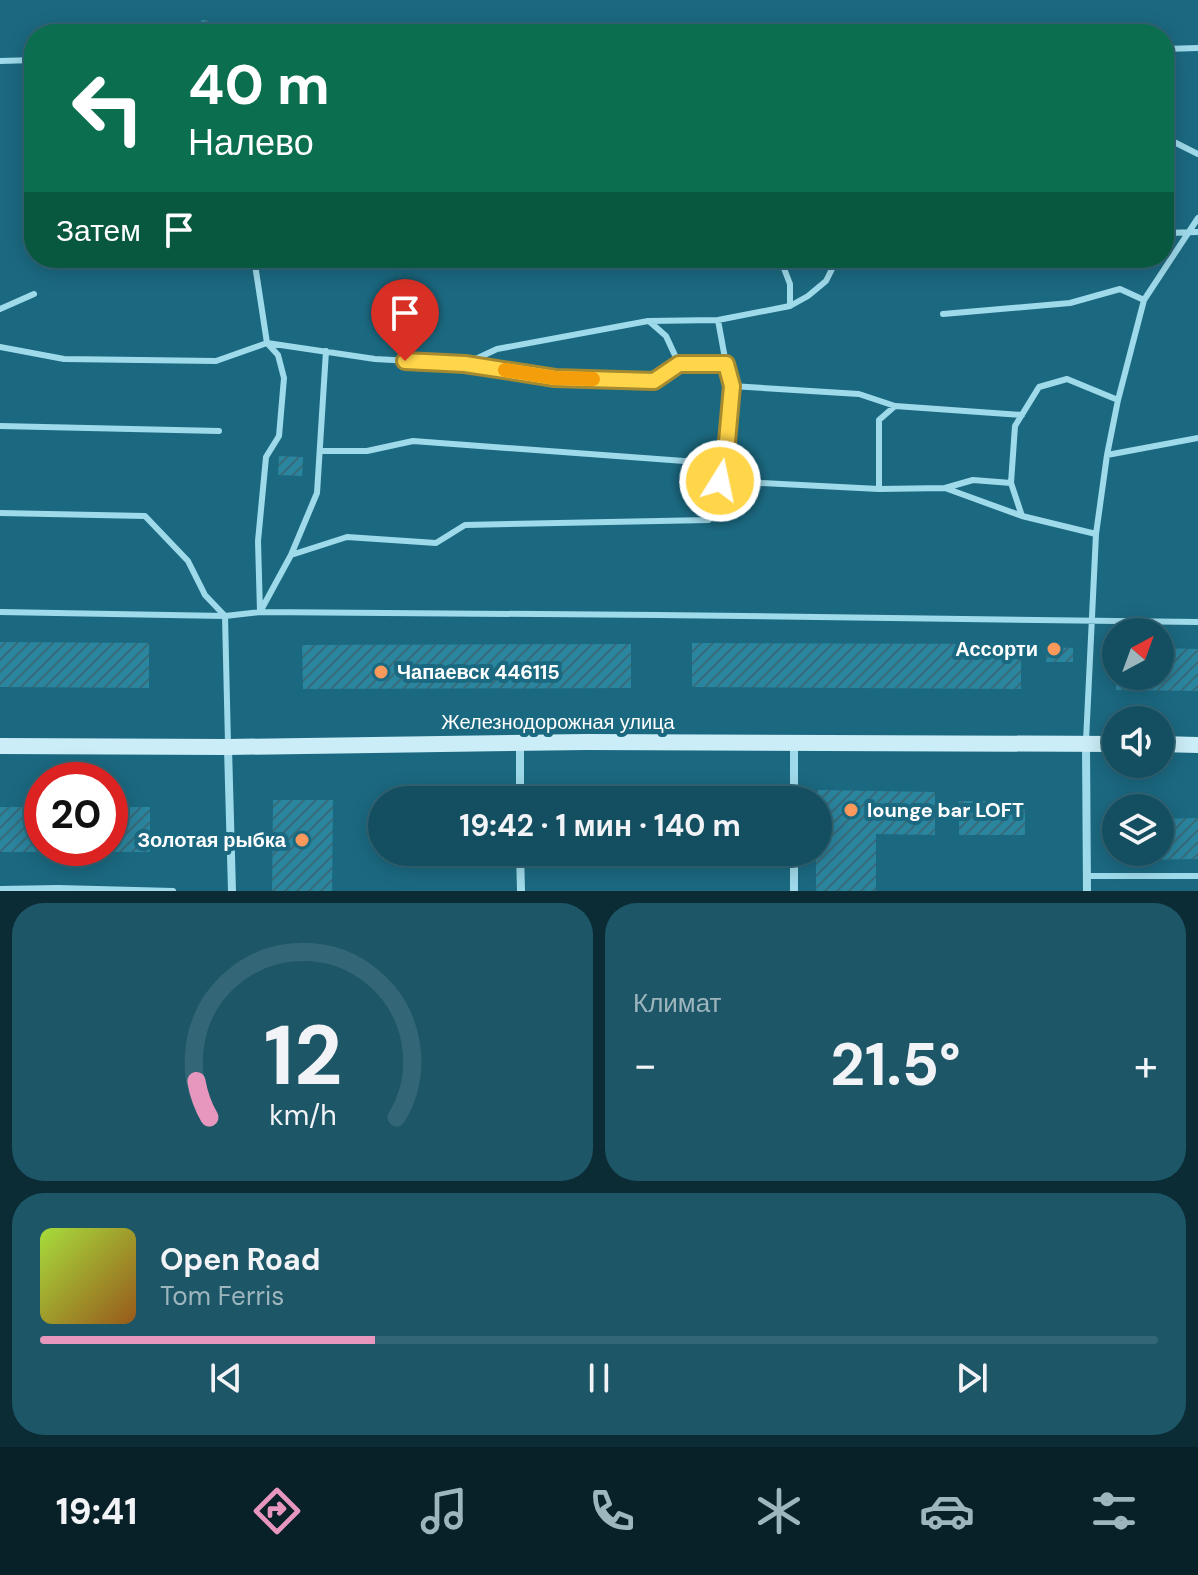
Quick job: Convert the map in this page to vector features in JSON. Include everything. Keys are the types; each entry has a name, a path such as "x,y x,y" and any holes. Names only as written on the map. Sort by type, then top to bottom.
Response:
{"main road":[{"name":"Железнодорожная улица","path":"0,746 228,747 520,742 1102,744"},
{"path":"1174,744 1198,745"}],"street":[{"path":"520,742 520,786"},
{"path":"794,742 794,786"},
{"path":"1086,745 1087,891"},
{"path":"228,747 232,891"},
{"path":"520,866 521,891"},
{"path":"794,866 794,891"}],"lane":[{"path":"1174,48 1198,48"},
{"path":"0,61 24,60"},
{"path":"1174,142 1198,154"},
{"path":"1174,259 1194,231 1198,218"},
{"path":"1174,232 1194,231"},
{"path":"256,268 267,343 278,355 284,378 279,436 266,457 264,471 258,541 260,612"},
{"path":"784,268 790,284 790,306"},
{"path":"465,364 497,349 648,321 718,320 790,306 826,281 832,268"},
{"path":"1086,745 1096,534 1107,455 1144,300 1167,268"},
{"path":"943,314 1070,303 1120,289 1144,300"},
{"path":"0,309 34,294"},
{"path":"291,555 347,537 436,543 465,525 709,520 725,464 732,386 718,320"},
{"path":"648,321 666,336 679,364"},
{"path":"0,347 64,359 216,361 267,343 375,359 465,364 555,378 654,381 679,364 726,364"},
{"path":"260,612 291,555 317,493 326,351"},
{"path":"1022,516 1011,483 1015,426 1039,387 1067,379 1118,400"},
{"path":"732,386 859,394 895,406 1022,415"},
{"path":"879,489 879,420 895,406"},
{"path":"0,426 219,431"},
{"path":"1107,455 1198,438"},
{"path":"321,451 367,451 413,441 725,464"},
{"path":"720,481 879,489 945,488 973,480 1011,483"},
{"path":"945,488 1022,516 1096,534"},
{"path":"0,513 145,516 188,561 205,595 225,616 228,747"},
{"path":"0,612 225,616 260,612 658,615 1198,622"},
{"path":"1087,876 1198,876"},
{"path":"0,889 173,891"}],"building":[{"path":"279,456 303,457 302,476 278,475"},
{"path":"0,642 149,643 149,688 0,687"},
{"path":"692,643 1021,644 1021,689 692,687"},
{"path":"631,644 631,688 303,689 302,645"},
{"path":"1047,647 1073,648 1073,662 1046,662"},
{"path":"1174,648 1198,649 1198,691 1116,690 1174,690"},
{"path":"832,790 935,792 935,835 876,834 876,891 816,891 816,866 832,866"},
{"name":"Золотая рыбка","path":"273,800 333,800 332,891 272,891"},
{"path":"959,801 1025,801 1025,835 959,835"},
{"path":"0,807 24,807 24,852 0,852"},
{"path":"128,807 150,807 150,852 128,852"},
{"path":"1198,818 1198,859 1174,859 1174,819"}],"slow traffic":[{"path":"505,370 555,378 593,379"}],"place":[{"name":"Ассорти","path":"1054,649"},
{"name":"Чапаевск 446115","path":"381,672"},
{"name":"lounge bar LOFT","path":"851,810"},
{"name":"Золотая рыбка","path":"302,840"}],"route":[{"path":"405,361 465,364 555,378 654,381 679,364 726,364 732,386 725,464 720,481"}]}
